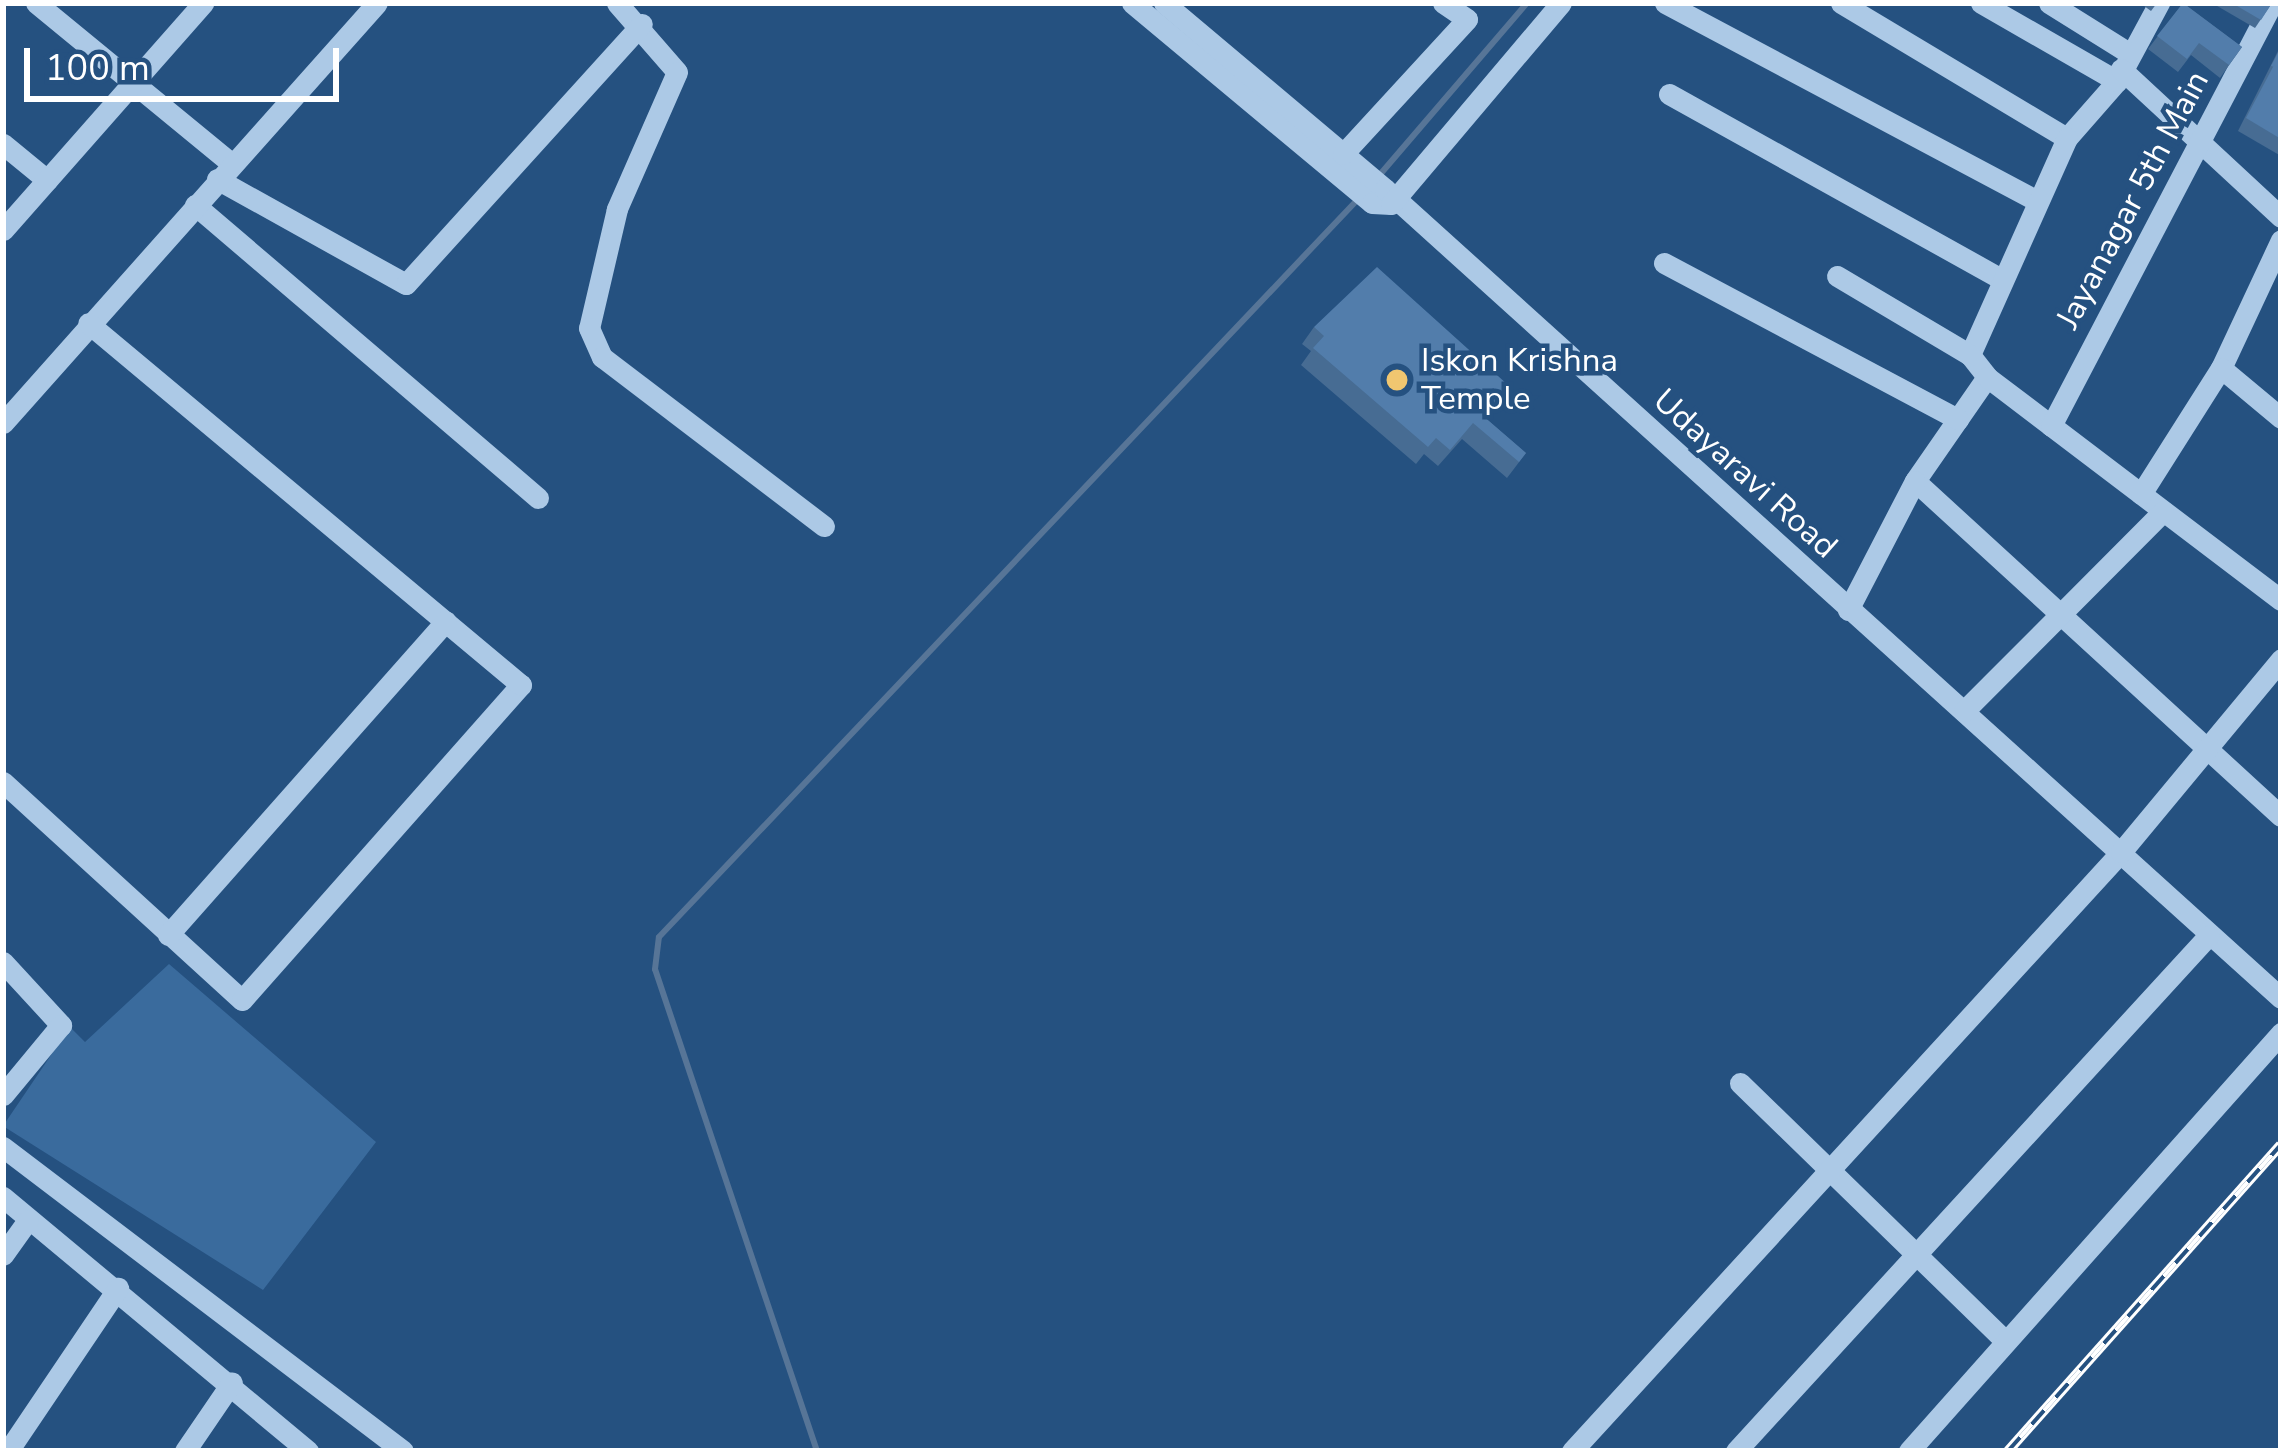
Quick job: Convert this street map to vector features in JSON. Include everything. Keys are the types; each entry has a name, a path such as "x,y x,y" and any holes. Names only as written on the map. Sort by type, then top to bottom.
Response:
{"street":[{"path":"36,3 134,85 224,171 406,284 641,24"},
{"path":"3,423 88,322 377,3"},
{"path":"617,3 641,24 677,72 617,209 589,328 602,357 824,526"},
{"path":"1132,3 1342,161 1474,11 1443,3"},
{"name":"Udayaravi Road","path":"1164,3 2281,998"},
{"path":"1383,199 1561,3"},
{"path":"1665,3 2035,200"},
{"path":"1841,3 2067,138"},
{"path":"1981,3 2122,68"},
{"path":"2049,3 2281,217"},
{"name":"Jayanagar 5th Main","path":"2051,426 2272,3"},
{"path":"1970,355 2035,200 2067,138 2122,68 2151,6"},
{"path":"3,230 134,85 189,8"},
{"path":"1670,94 2002,279"},
{"path":"3,143 46,180"},
{"path":"195,205 538,498"},
{"path":"2141,494 2221,368 2281,241"},
{"path":"1664,263 1958,419"},
{"path":"1837,276 1970,355 1987,377 2281,601"},
{"path":"3,782 242,1000 521,685 88,322"},
{"path":"2221,368 2281,418"},
{"path":"1849,610 1916,481 1987,377"},
{"path":"1916,481 2060,604 2281,816"},
{"path":"1964,711 2060,604 2163,511"},
{"path":"168,935 446,621"},
{"path":"1572,1451 1831,1174 2121,852 2281,659"},
{"path":"1736,1451 2208,936"},
{"path":"3,962 61,1025 3,1095"},
{"path":"1910,1451 2281,1033"},
{"path":"1740,1083 2005,1341"},
{"path":"3,1147 403,1451"},
{"path":"3,1197 232,1382 308,1451"},
{"path":"3,1255 28,1220"},
{"path":"8,1451 118,1288"},
{"path":"185,1451 232,1382"}],"shaded area":[{"path":"169,964 376,1142 263,1290 3,1126 70,1027 85,1042"}],"building":[{"path":"2183,3 2242,47 2229,65 2199,43 2187,59 2157,36"},
{"path":"2232,3 2272,3 2261,20"},
{"path":"2281,47 2281,69 2271,66"},
{"path":"2274,65 2281,69 2281,139 2246,118"},
{"name":"Iskon Krishna Temple","path":"1377,267 1508,385 1482,415 1526,453 1519,462 1473,423 1450,450 1436,438 1428,447 1313,348 1324,336 1314,327"}],"waterway":[{"path":"1377,178 1527,3"},
{"path":"817,1451 655,969 659,937 1360,197"}],"railway":[{"path":"2008,1451 2281,1145"}],"place":[{"name":"Iskon Krishna Temple","path":"1397,380"}]}
